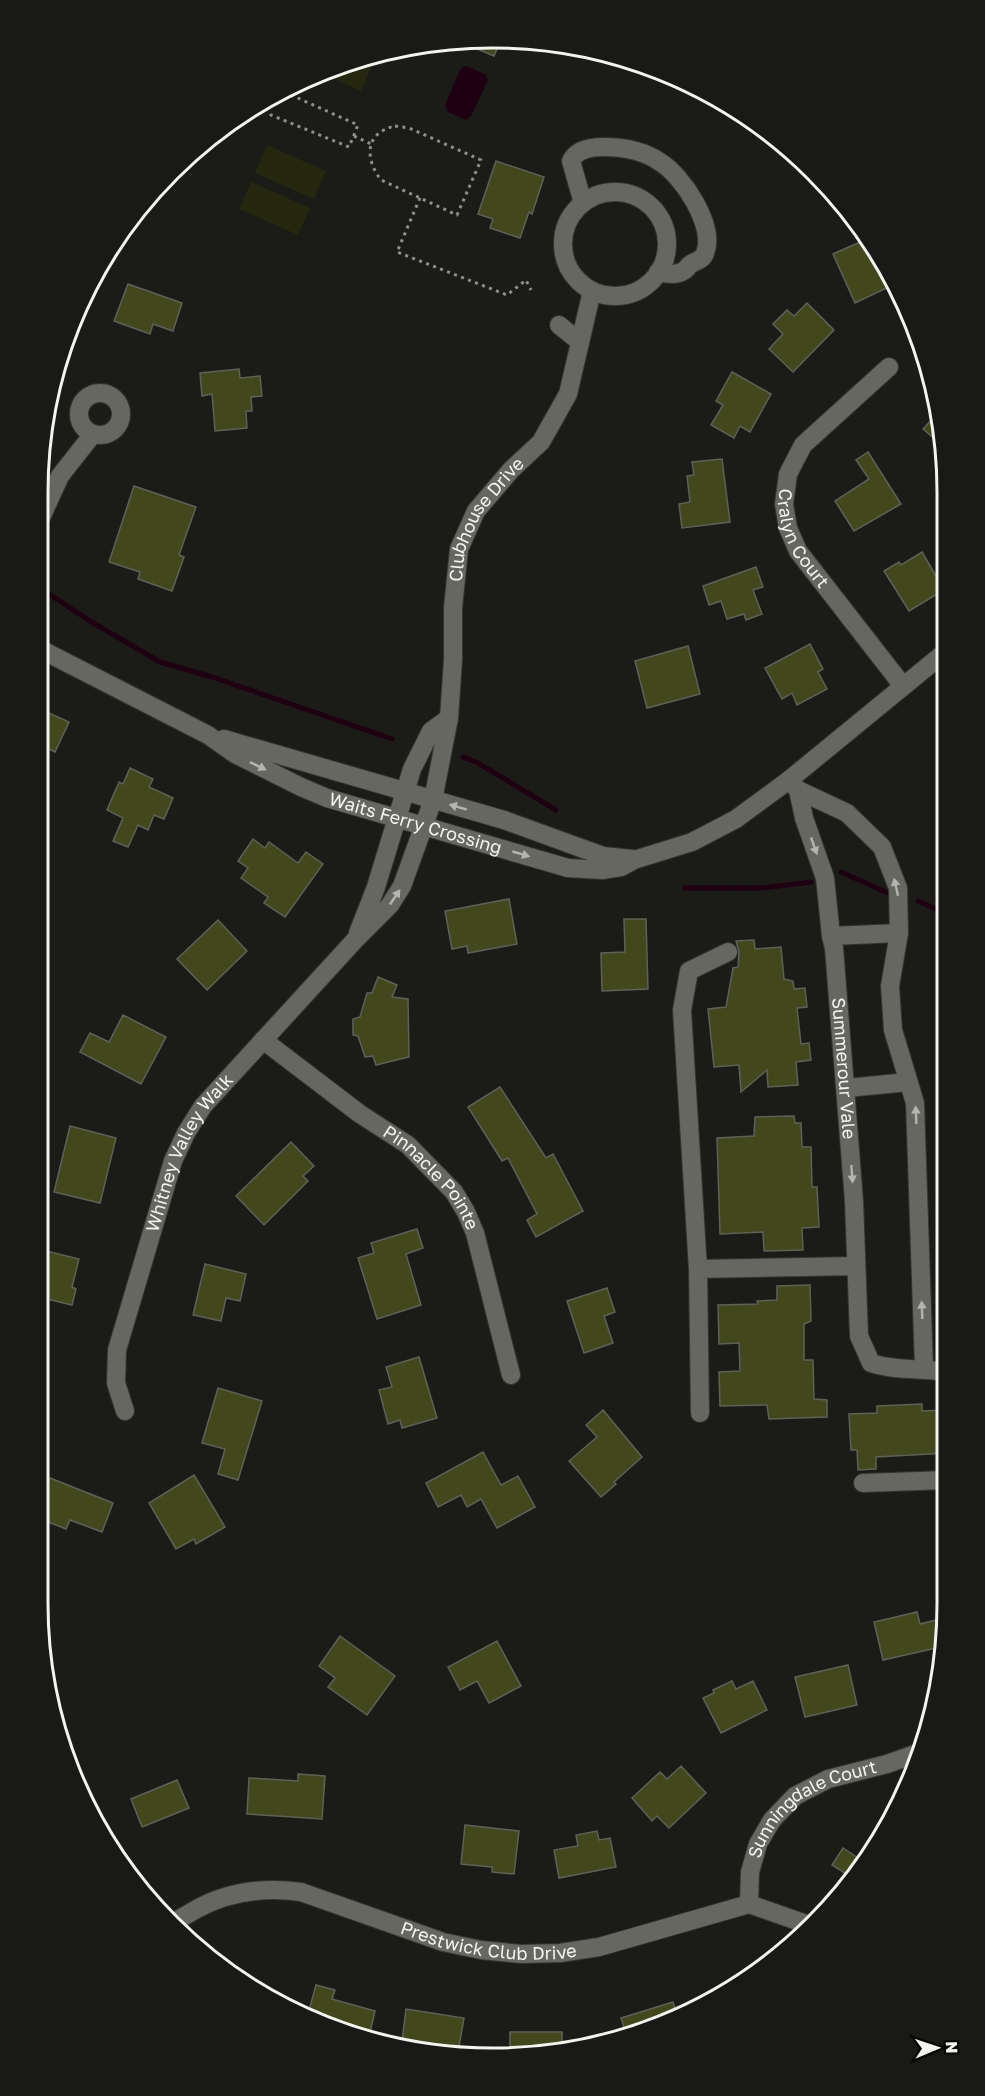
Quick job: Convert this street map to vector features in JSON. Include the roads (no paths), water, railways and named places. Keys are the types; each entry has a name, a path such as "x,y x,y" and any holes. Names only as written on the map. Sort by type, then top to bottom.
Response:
{"street":[{"path":"583,203 571,161 583,150 611,147 639,151 675,172 688,190 700,214 707,242 705,254 685,270 670,274 658,272"},
{"path":"616,192 638,197 656,212 666,233 665,256 658,272 647,285 626,295 614,296 592,291 574,276 568,266 563,243 569,221 583,203 593,197 616,192"},
{"name":"Clubhouse Drive","path":"432,800 449,718 453,660 453,608 459,549 476,511 511,470 541,442 567,394 592,291"},
{"path":"559,326 580,342"},
{"name":"Cralyn Court","path":"890,367 803,445 788,474 784,504 788,528 798,551 903,686"},
{"path":"48,502 60,476 93,434"},
{"name":"Waits Ferry Crossing","path":"48,653 208,735 235,754 327,798 568,868 621,867 634,860 692,842 736,819 793,785 937,658"},
{"path":"404,791 431,731 449,718"},
{"name":"Waits Ferry Crossing","path":"208,735 504,820 603,856 634,860"},
{"path":"793,785 847,813 882,847 898,888 899,933 890,986 893,1030 915,1103 924,1368 937,1370"},
{"name":"Summerour Vale","path":"793,785 825,878 834,948 847,1088 859,1336 871,1363 888,1369 924,1368"},
{"name":"Whitney Valley Walk","path":"355,940 376,887 404,791"},
{"name":"Whitney Valley Walk","path":"125,1411 116,1383 117,1350 172,1161 186,1133 203,1106 390,905 402,886 432,800"},
{"path":"831,936 899,933"},
{"path":"700,1413 698,1269 682,1010 689,971 728,952"},
{"name":"Pinnacle Pointe","path":"263,1040 360,1114 408,1145 454,1192 475,1233 511,1375"},
{"path":"847,1088 908,1082"},
{"path":"698,1269 856,1266"},
{"path":"863,1483 937,1480"},
{"name":"Sunningdale Court","path":"749,1904 750,1872 758,1844 772,1820 795,1796 828,1779 909,1756"},
{"name":"Prestwick Club Drive","path":"180,1920 213,1900 254,1890 277,1889 301,1892 443,1942 521,1954 560,1953 599,1947 749,1904"},
{"path":"749,1904 802,1923"}],"waterway":[{"path":"48,593 160,662 212,677 392,739"},
{"path":"463,757 478,763 556,810"},
{"path":"841,872 888,893"},
{"path":"685,888 762,888 811,882"},
{"path":"918,901 937,909"}]}
